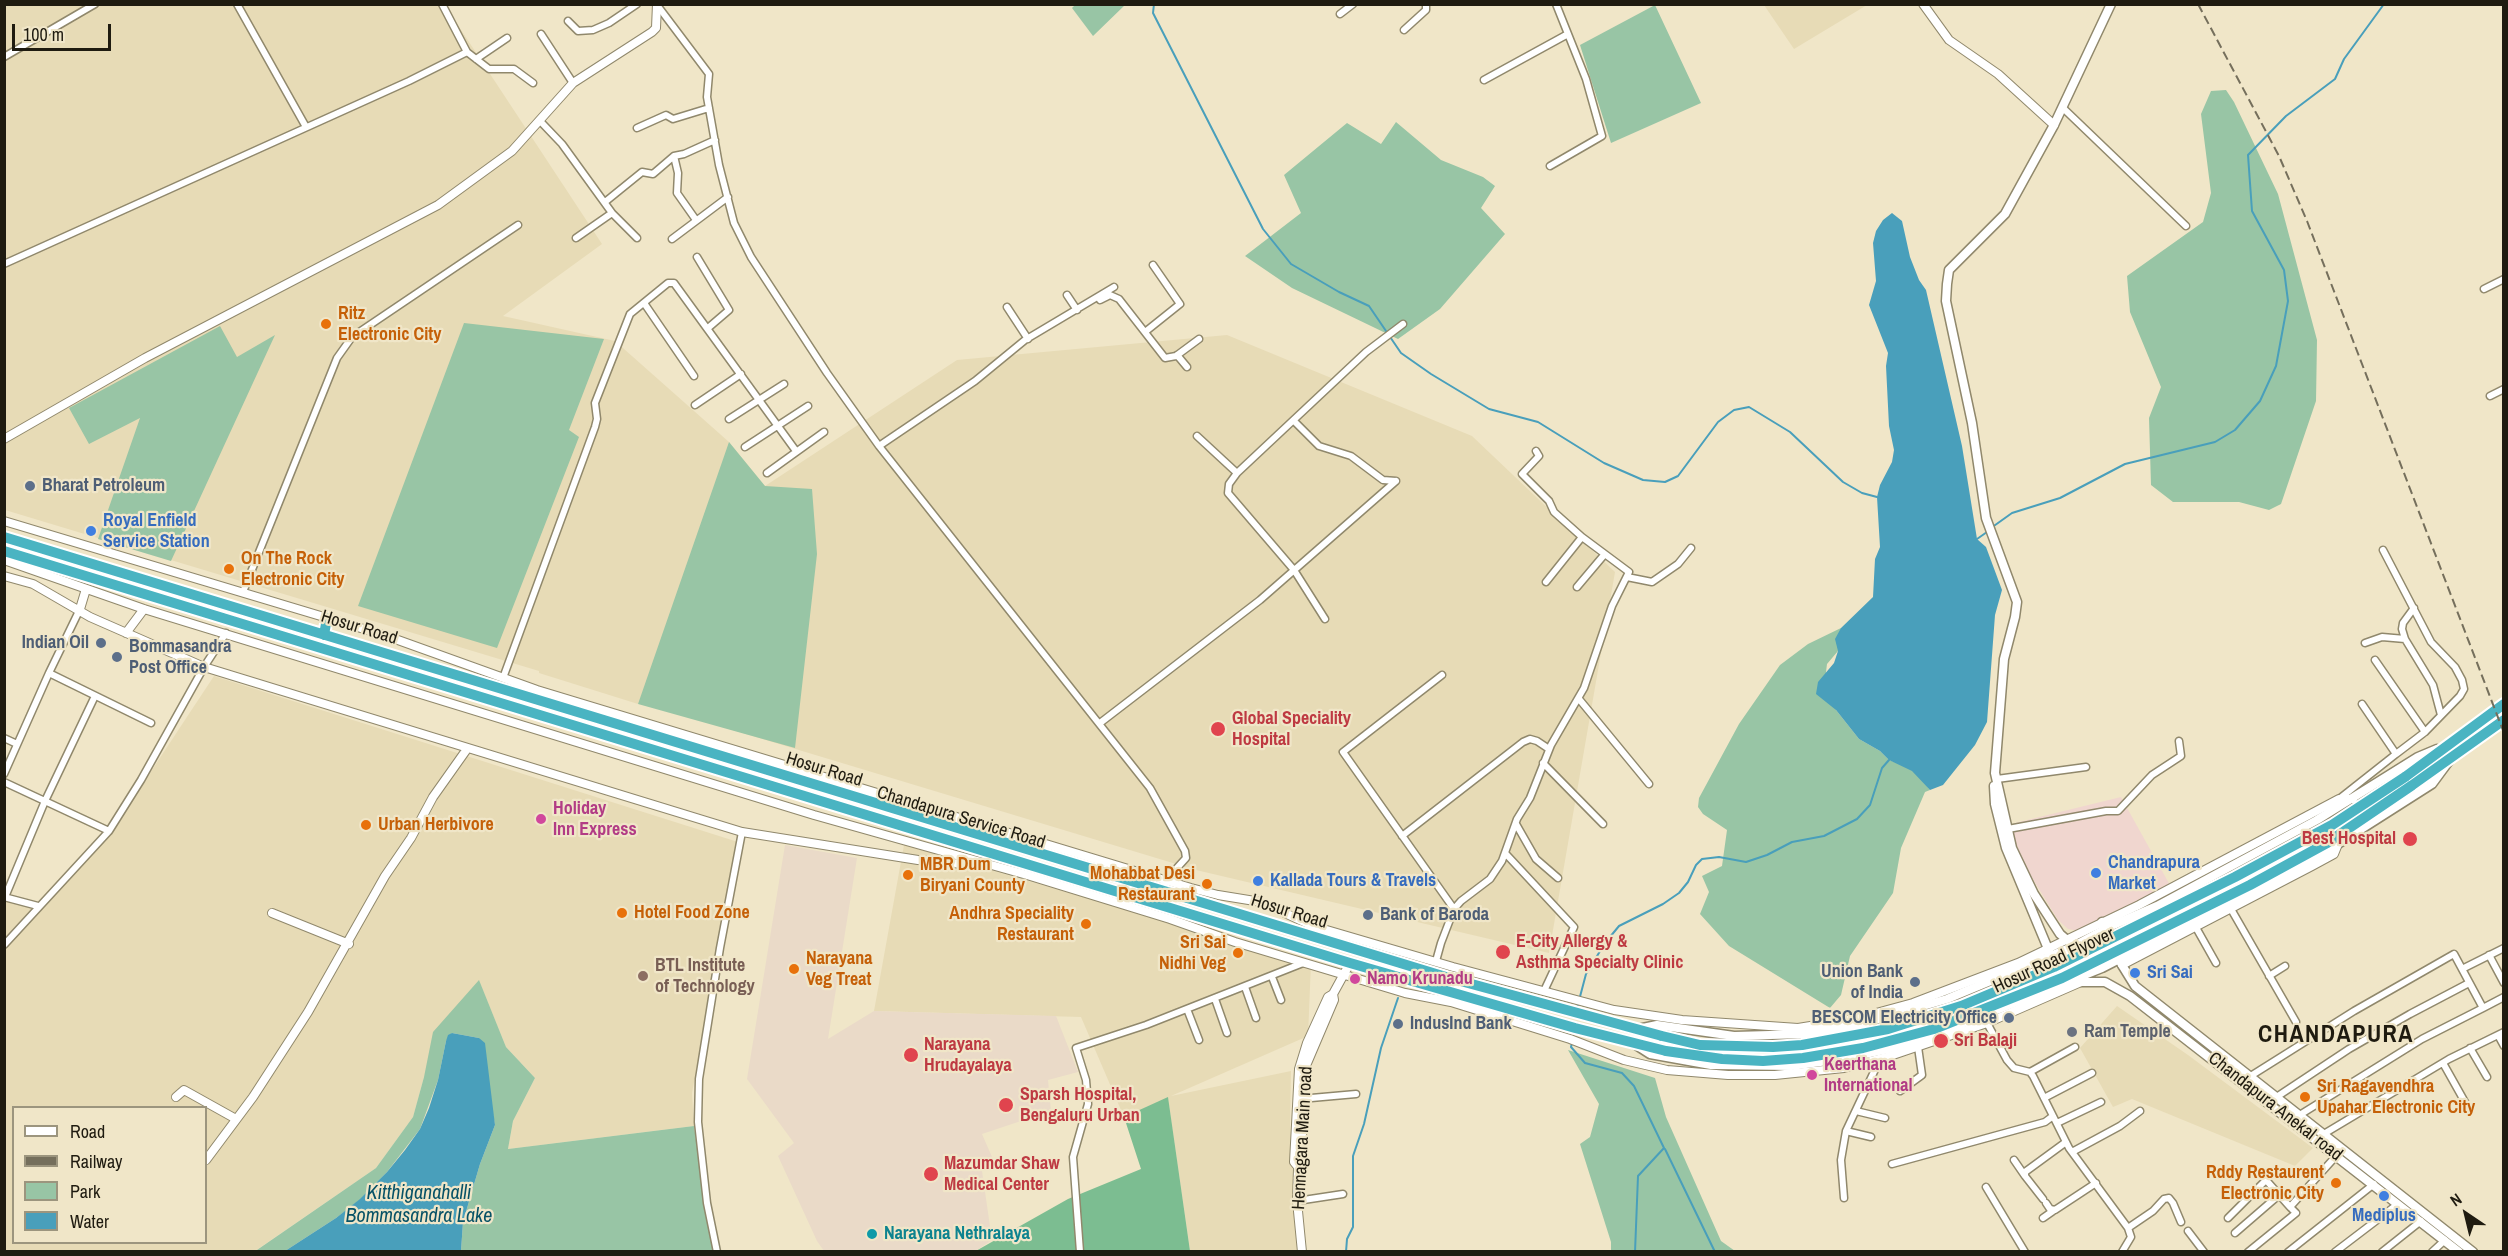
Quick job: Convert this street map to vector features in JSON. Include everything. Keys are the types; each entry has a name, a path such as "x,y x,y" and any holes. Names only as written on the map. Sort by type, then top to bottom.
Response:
{"highway":[{"name":"Hosur Road","path":"4,537 324,635 1164,885 1446,977 1635,1029"},
{"name":"Hosur Road","path":"4,551 1350,963 1632,1043"},
{"path":"322,616 324,635"},
{"path":"2444,747 2504,704"},
{"path":"2449,761 2504,720"},
{"name":"Hosur Road Flyover","path":"1632,1043 1666,1051 1722,1059 1763,1061 1803,1058 1863,1048 1944,1025 2062,978 2250,885 2327,843 2408,782 2444,747"},
{"name":"Hosur Road Flyover","path":"1635,1029 1700,1045 1773,1047 1802,1045 1888,1029 1961,1006 2054,967 2235,877 2449,761"},
{"path":"731,788 735,776"}],"main road":[{"path":"2078,980 2050,952 2006,848 1995,804 2004,658 2017,602 1990,529 1972,423 1946,301 1949,270 2005,214 2063,108 2111,4"},
{"path":"1635,1029 1657,1025 1734,1036 1806,1034 1907,1013 1947,999 2050,952 2074,946 2103,926 2160,905 2354,799 2418,757 2444,747"},
{"path":"1632,1043 1650,1054 1711,1065 1791,1066 1843,1063 1917,1044 2121,962 2173,931 2194,924 2338,844 2432,784 2449,761"},
{"path":"1996,776 2012,848 2034,894 2066,940 2074,946"},
{"path":"2160,905 2173,931"},
{"path":"2103,926 2135,986 2247,1081 2275,1098 2473,1251"},
{"name":"Chandapura Anekal road","path":"2078,980 2104,982 2130,996 2247,1081 2459,1251"},
{"path":"1907,1013 1917,1044"}],"street":[{"path":"5,56 95,4"},
{"path":"237,4 306,127"},
{"path":"451,4 443,7 467,52 489,69 514,69 533,83"},
{"path":"568,21 578,31 593,30 609,23 638,4"},
{"path":"1340,14 1353,4"},
{"path":"1404,30 1426,10 1426,4"},
{"path":"1551,166 1602,136 1586,79 1556,4"},
{"path":"1923,4 1949,40 1998,74 2054,125"},
{"path":"2104,4 2105,21"},
{"path":"4,439 145,358 438,205 512,151 541,122 573,83 652,32 656,28 657,5"},
{"path":"657,5 709,74 707,97 734,223 756,264 800,328 827,373 879,446 1150,788 1182,843 1185,858 1164,885"},
{"path":"541,34 573,83"},
{"path":"1484,80 1568,34"},
{"path":"476,59 507,38"},
{"path":"4,264 467,52"},
{"path":"637,128 666,115 673,119 709,108"},
{"path":"2063,108 2186,226"},
{"path":"541,122 562,144 612,213 637,238"},
{"path":"605,202 642,172 653,174 674,156 715,141"},
{"path":"674,156 678,173 677,193 696,220"},
{"path":"672,239 728,197"},
{"path":"576,238 612,213"},
{"path":"243,592 337,358 352,337 518,225"},
{"path":"697,257 729,310 708,328"},
{"path":"1145,332 1180,304 1153,265"},
{"path":"2484,289 2504,279"},
{"path":"503,678 595,427 597,419 595,403 630,314 671,281 708,328 796,451"},
{"path":"879,446 975,381 1029,339 1114,287"},
{"path":"1066,295 1077,310"},
{"path":"1006,307 1029,339 1037,340 1110,295 1119,299 1165,358 1177,355 1199,339"},
{"path":"644,303 694,376"},
{"path":"1325,619 1294,570 1228,493 1229,484 1237,473 1366,352 1403,324"},
{"path":"1177,355 1187,367"},
{"path":"695,405 741,374"},
{"path":"729,420 784,384"},
{"path":"2490,396 2504,388"},
{"path":"745,447 808,405"},
{"path":"1100,723 1260,600 1396,481 1383,480 1351,456 1319,446 1294,421"},
{"path":"767,473 824,432"},
{"path":"1197,436 1237,473"},
{"path":"1436,962 1454,909 1490,879 1505,853 1549,749 1563,722 1579,699 1611,606 1629,572 1582,537 1554,512 1550,501 1522,474 1539,456 1536,452"},
{"name":"Chandapura Service Road","path":"4,520 384,635 503,678 1164,885 1261,902 1313,926 1614,1010 1682,1020 1769,1027 1821,1026 1913,1003 2050,952"},
{"path":"1546,582 1582,537"},
{"path":"1627,577 1652,582 1678,564 1691,548"},
{"path":"2050,952 2066,940 2103,926 2339,799 2425,732 2460,696 2464,689 2462,680 2455,667 2431,642 2383,550"},
{"path":"1577,587 1605,555"},
{"path":"4,560 144,609 850,825 1027,875 1304,963 1405,993 1451,1002 1563,1037 1624,1060 1667,1070 1728,1075 1775,1075 1880,1059 1917,1044 1987,1023 2078,980"},
{"path":"33,584 38,572"},
{"path":"4,576 33,584 80,609 90,617 204,667 742,832 918,860 963,864 977,862"},
{"path":"4,774 48,673 80,609 86,589"},
{"path":"2414,608 2403,623 2404,639 2433,686 2441,715"},
{"path":"126,633 144,609"},
{"path":"4,945 109,831 226,633"},
{"path":"2365,643 2382,637 2404,639"},
{"path":"2375,660 2425,732"},
{"path":"48,673 152,723"},
{"path":"1442,675 1343,752 1454,909"},
{"path":"38,906 5,897 45,801 95,696"},
{"path":"1579,699 1649,784"},
{"path":"2362,704 2396,754"},
{"path":"4,738 17,744"},
{"path":"1402,836 1524,742 1530,739 1549,749"},
{"path":"2008,829 2106,810 2118,811 2152,776 2181,756 2179,741"},
{"path":"207,1159 285,1048 349,944 385,876 467,749"},
{"path":"1543,763 1603,824"},
{"path":"1996,776 2086,767"},
{"path":"4,782 109,831"},
{"path":"2339,799 2354,799"},
{"path":"1516,824 1536,859 1558,878"},
{"path":"717,1251 707,1203 698,1122 699,1079 742,832"},
{"path":"2121,962 2194,924 2231,909 2334,854 2338,844"},
{"path":"1505,853 1574,927 1544,991"},
{"path":"2231,909 2296,1022"},
{"path":"272,913 349,944"},
{"path":"2194,924 2216,963"},
{"path":"2462,969 2504,948"},
{"path":"2247,1081 2354,1011 2454,954 2483,1008"},
{"path":"2489,955 2504,983"},
{"path":"1080,1251 1073,1157 1088,1104 1086,1080 1076,1048 1215,999 1304,963"},
{"name":"Hennagara Main road","path":"1302,1251 1297,1201 1298,1167 1301,1161 1299,1100 1307,1062 1334,1000 1333,994 1350,963"},
{"path":"2269,976 2285,966"},
{"path":"1272,977 1281,999"},
{"path":"2275,1098 2349,1049 2469,983"},
{"path":"1245,987 1256,1018"},
{"path":"2298,1116 2422,1039 2504,997"},
{"path":"1215,999 1227,1033"},
{"path":"1187,1009 1199,1040"},
{"path":"1987,1023 2007,1060 2014,1068 2030,1072 2075,1047"},
{"path":"2322,1135 2443,1063 2500,1033 2504,1046"},
{"path":"1900,1091 1922,1075 1917,1044"},
{"path":"2470,1048 2487,1077"},
{"path":"1844,1198 1840,1160 1846,1131 1880,1059"},
{"path":"2443,1063 2466,1104"},
{"path":"2030,1072 2072,1152 2128,1228 2131,1236 2122,1251"},
{"path":"2044,1098 2092,1073"},
{"path":"176,1097 184,1090 236,1119"},
{"path":"1299,1100 1356,1094"},
{"path":"1892,1164 2055,1120 2101,1102"},
{"path":"1856,1111 1885,1118"},
{"path":"2072,1152 2120,1126 2140,1112"},
{"path":"1846,1131 1871,1137"},
{"path":"2025,1176 2029,1168 2066,1142"},
{"path":"2290,1208 2337,1155"},
{"path":"2014,1160 2053,1211"},
{"path":"2228,1218 2266,1180 2296,1213 2248,1251"},
{"path":"2043,1218 2096,1183"},
{"path":"2288,1251 2374,1184"},
{"path":"1986,1186 2025,1251"},
{"path":"1297,1201 1343,1194"},
{"path":"2235,1233 2279,1195"},
{"path":"2128,1228 2153,1211 2164,1199 2169,1198 2181,1222"},
{"path":"2335,1251 2398,1204"},
{"path":"2382,1251 2421,1221"},
{"path":"2188,1231 2205,1251"},
{"path":"2432,1251 2445,1240"}],"shaded area":[{"path":"444,4 602,244 503,316 615,341 729,442 765,486 957,360 1227,335 1472,436 1615,572 1549,953 1196,870 640,702 638,704 539,673 539,671 5,510 5,5"},
{"path":"1764,5 1867,5 1794,49"},
{"path":"214,676 738,842 692,1093 694,1126 508,1149 513,1121 535,1078 506,1047 479,981 424,1077 413,1117 376,1168 255,1251 5,1252 5,895 43,907 107,838"},
{"name":"Chandrapura Market","path":"2121,797 2171,887 2079,931 2068,929 2058,920 2021,860 2013,834 2015,823"},
{"name":"Narayana Hrudayalaya","path":"785,845 857,858 828,1039 874,1011 1056,1016 1078,1072 1048,1080 1051,1111 982,1134 992,1157 981,1164 992,1240 974,1252 824,1251 817,1241 778,1156 794,1143 747,1079"},
{"path":"904,845 1311,963 1308,1036 1171,1096 1291,1071 1290,1125 1297,1251 1190,1251 1168,1098 1124,1117 1081,1017 874,1011"},
{"path":"2117,1006 2188,1055 2313,1148 2295,1166 2132,1099 2113,1107 2080,1048"}],"green space":[{"path":"1076,4 1125,5 1093,36 1072,8"},
{"path":"1655,5 1701,103 1611,143 1580,45"},
{"path":"2226,90 2278,194 2317,340 2316,401 2281,504 2269,510 2239,502 2173,502 2151,485 2149,418 2161,387 2130,312 2127,276 2203,222 2211,193 2201,114 2211,91"},
{"path":"1396,122 1441,160 1483,177 1495,186 1481,208 1505,234 1440,309 1398,339 1292,288 1245,256 1301,213 1284,175 1347,123 1381,144"},
{"path":"464,323 604,339 569,430 579,437 497,648 358,606"},
{"path":"220,326 237,357 275,335 171,561 98,539 140,418 89,444 69,408"},
{"path":"729,442 765,486 812,489 817,554 795,748 638,704"},
{"path":"1841,628 1838,651 1827,664 1826,672 1836,710 1859,739 1880,751 1889,760 1914,769 1930,790 1925,792 1901,848 1893,893 1850,956 1841,995 1830,1008 1729,946 1700,914 1709,892 1702,876 1722,866 1727,830 1703,814 1698,807 1699,798 1739,724 1780,665 1808,644"},
{"path":"479,980 506,1047 535,1078 513,1121 508,1149 694,1126 714,1251 461,1251 463,1222 480,1164 495,1125 479,1038 452,1033 446,1041 438,1080 420,1129 387,1172 361,1199 285,1251 254,1252 376,1168 413,1117 433,1032"},
{"path":"1568,1050 1655,1078 1666,1117 1721,1241 1735,1251 1611,1251 1611,1242 1580,1144 1590,1137 1599,1104"},
{"path":"1168,1097 1190,1251 974,1252 1068,1199 1141,1169 1124,1117"}],"water":[{"path":"1892,213 1902,221 1910,257 1919,280 1926,290 1962,446 1977,539 1986,547 2002,590 1995,615 1987,722 1975,745 1943,785 1930,790 1912,771 1889,760 1880,751 1859,739 1836,710 1816,694 1818,682 1834,663 1838,651 1835,639 1841,628 1873,597 1875,559 1880,547 1877,497 1880,485 1892,462 1894,450 1889,426 1886,366 1888,353 1869,305 1876,281 1873,243 1876,231 1883,220"},
{"name":"Kitthiganahalli Bommasandra Lake","path":"452,1033 479,1038 485,1043 495,1125 480,1164 463,1222 461,1251 285,1251 336,1218 360,1199 405,1150 420,1129 429,1108 438,1080 446,1041 448,1035"}],"waterway":[{"path":"1154,4 1153,13 1263,229 1291,264 1339,292 1369,306 1401,353 1431,374 1489,409 1538,422 1604,463 1643,480 1665,482 1678,476 1718,422 1734,410 1749,407 1790,432 1843,482 1862,493 1877,497"},
{"path":"1991,528 2012,513 2060,498 2125,464 2215,442 2235,430 2260,401 2276,366 2288,301 2284,270 2252,211 2248,155 2286,116 2335,79 2344,59 2384,4"},
{"path":"1977,539 1987,532"},
{"path":"1577,1008 1586,974 1605,943 1619,926 1663,904 1679,893 1702,859 1719,857 1746,862 1767,855 1792,842 1824,836 1857,819 1870,805 1882,768 1889,760"},
{"path":"1346,1252 1347,1239 1353,1227 1353,1156 1364,1124 1381,1048 1398,998"},
{"path":"1572,1043 1571,1047 1585,1063 1622,1073 1634,1086 1664,1148 1638,1176 1635,1252"},
{"path":"1665,1149 1715,1252"}],"railway":[{"path":"2198,4 2279,156 2307,221 2504,733"}],"place":[{"name":"Ritz Electronic City","path":"326,324"},
{"name":"Bharat Petroleum","path":"30,486"},
{"name":"Royal Enfield Service Station","path":"91,531"},
{"name":"On The Rock Electronic City","path":"229,569"},
{"name":"Indian Oil","path":"101,643"},
{"name":"Bommasandra Post Office","path":"117,657"},
{"name":"Global Speciality Hospital","path":"1218,729"},
{"name":"Holiday Inn Express","path":"541,819"},
{"name":"Urban Herbivore","path":"366,825"},
{"name":"Best Hospital","path":"2410,839"},
{"name":"Chandrapura Market","path":"2096,873"},
{"name":"MBR Dum Biryani County","path":"908,875"},
{"name":"Kallada Tours & Travels","path":"1258,881"},
{"name":"Mohabbat Desi Restaurant","path":"1207,884"},
{"name":"Hotel Food Zone","path":"622,913"},
{"name":"Bank of Baroda","path":"1368,915"},
{"name":"Andhra Speciality Restaurant","path":"1086,924"},
{"name":"E-City Allergy & Asthma Specialty Clinic","path":"1503,952"},
{"name":"Sri Sai Nidhi Veg","path":"1238,953"},
{"name":"Narayana Veg Treat","path":"794,969"},
{"name":"Sri Sai","path":"2135,973"},
{"name":"BTL Institute of Technology","path":"643,976"},
{"name":"Namo Krunadu","path":"1355,979"},
{"name":"Union Bank of India","path":"1915,982"},
{"name":"BESCOM Electricity Office","path":"2009,1018"},
{"name":"IndusInd Bank","path":"1398,1024"},
{"name":"Ram Temple","path":"2072,1032"},
{"name":"Sri Balaji","path":"1941,1041"},
{"name":"Narayana Hrudayalaya","path":"911,1055"},
{"name":"Keerthana International","path":"1812,1075"},
{"name":"Sri Ragavendhra Upahar Electronic City","path":"2305,1097"},
{"name":"Sparsh Hospital, Bengaluru Urban","path":"1006,1105"},
{"name":"Mazumdar Shaw Medical Center","path":"931,1174"},
{"name":"Rddy Restaurent Electronic City","path":"2336,1183"},
{"name":"Mediplus","path":"2384,1196"},
{"name":"Narayana Nethralaya","path":"872,1234"}],"district":[{"name":"CHANDAPURA","path":"2336,1036"}]}
